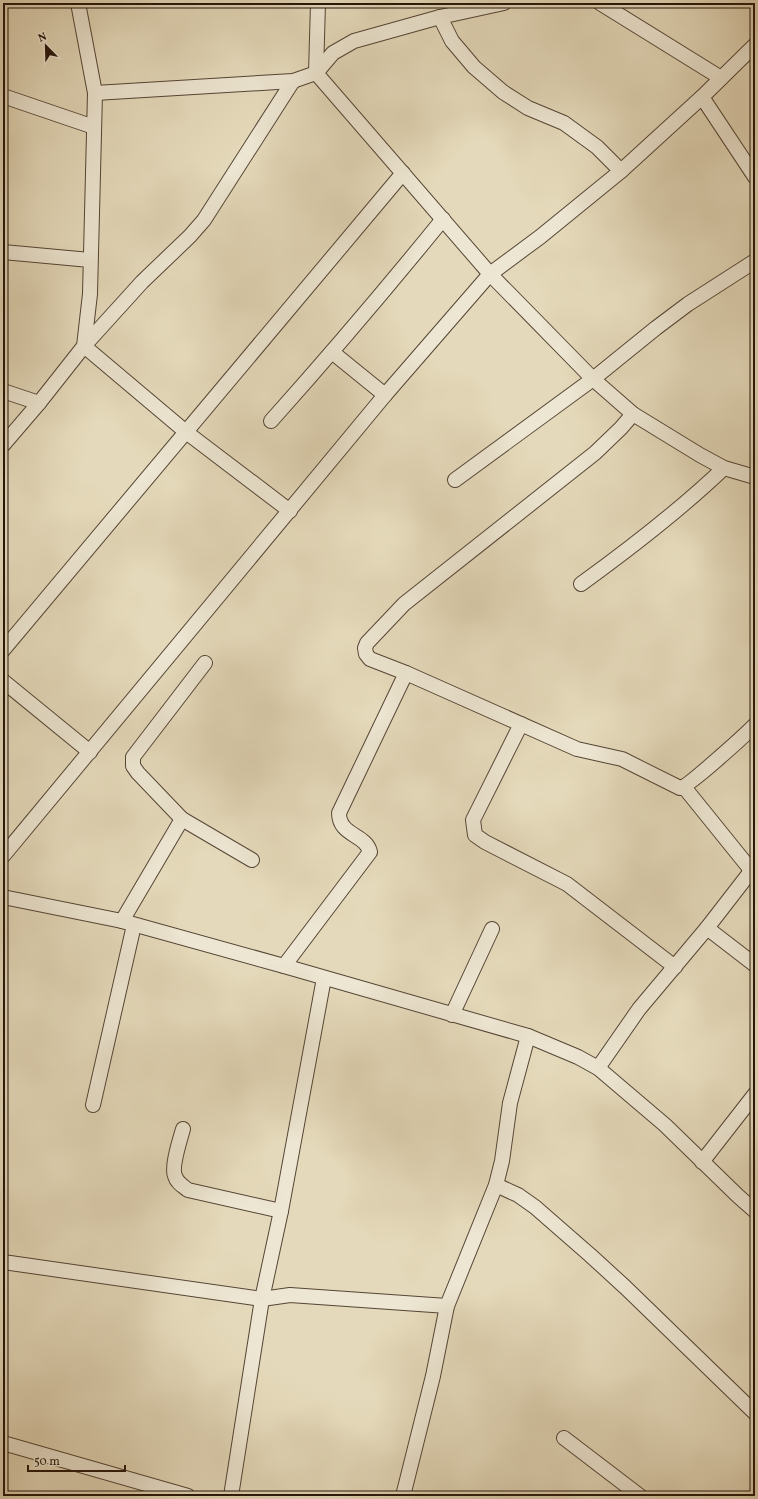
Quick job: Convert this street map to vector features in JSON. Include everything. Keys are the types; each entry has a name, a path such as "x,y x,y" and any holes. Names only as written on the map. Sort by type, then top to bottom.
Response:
{"street":[{"path":"78,3 95,93 90,294 84,346"},
{"path":"318,3 316,73 490,274 593,379 633,414 724,468 755,477"},
{"path":"95,93 294,81 316,73 333,53 354,41 440,17 504,3"},
{"path":"600,3 721,78"},
{"path":"440,17 452,41 474,67 503,92 528,108 564,123 597,147 621,171"},
{"path":"3,856 290,512 385,395 490,274 540,237 621,171 702,97 755,45"},
{"path":"3,445 39,403 84,346 142,282 190,236 204,220 294,81"},
{"path":"3,96 94,128"},
{"path":"702,97 755,177"},
{"path":"3,650 403,174"},
{"path":"271,421 389,286 443,219"},
{"path":"3,252 90,260"},
{"path":"455,480 593,379 688,304 755,261"},
{"path":"84,346 186,432 290,512"},
{"path":"332,352 385,395"},
{"path":"3,391 39,403"},
{"path":"633,414 595,453 404,604 367,643 365,648 366,654 370,659 406,673 577,749 622,759 680,788 684,787 755,725"},
{"path":"581,584 654,530 724,468"},
{"path":"205,662 133,757 133,766 182,819 252,860"},
{"path":"284,966 370,852 368,845 342,827 339,820 339,813 406,673"},
{"path":"3,681 90,752"},
{"path":"521,724 473,820 475,835 485,842 567,884 675,967"},
{"path":"598,1068 639,1009 707,928 753,868 684,787"},
{"path":"93,1105 128,923 182,819"},
{"path":"3,897 128,923 528,1036 598,1068 665,1125 755,1211"},
{"path":"707,928 755,965"},
{"path":"452,1015 492,929"},
{"path":"231,1496 262,1299 281,1211 324,978"},
{"path":"403,1496 433,1376 447,1306 496,1185 502,1161 510,1103 528,1036"},
{"path":"702,1162 755,1094"},
{"path":"183,1130 174,1166 174,1175 179,1184 188,1190 281,1211"},
{"path":"496,1185 518,1195 584,1250 625,1287 755,1413"},
{"path":"3,1262 262,1299 290,1295 447,1306"},
{"path":"564,1438 640,1496"},
{"path":"3,1443 188,1496"}]}
